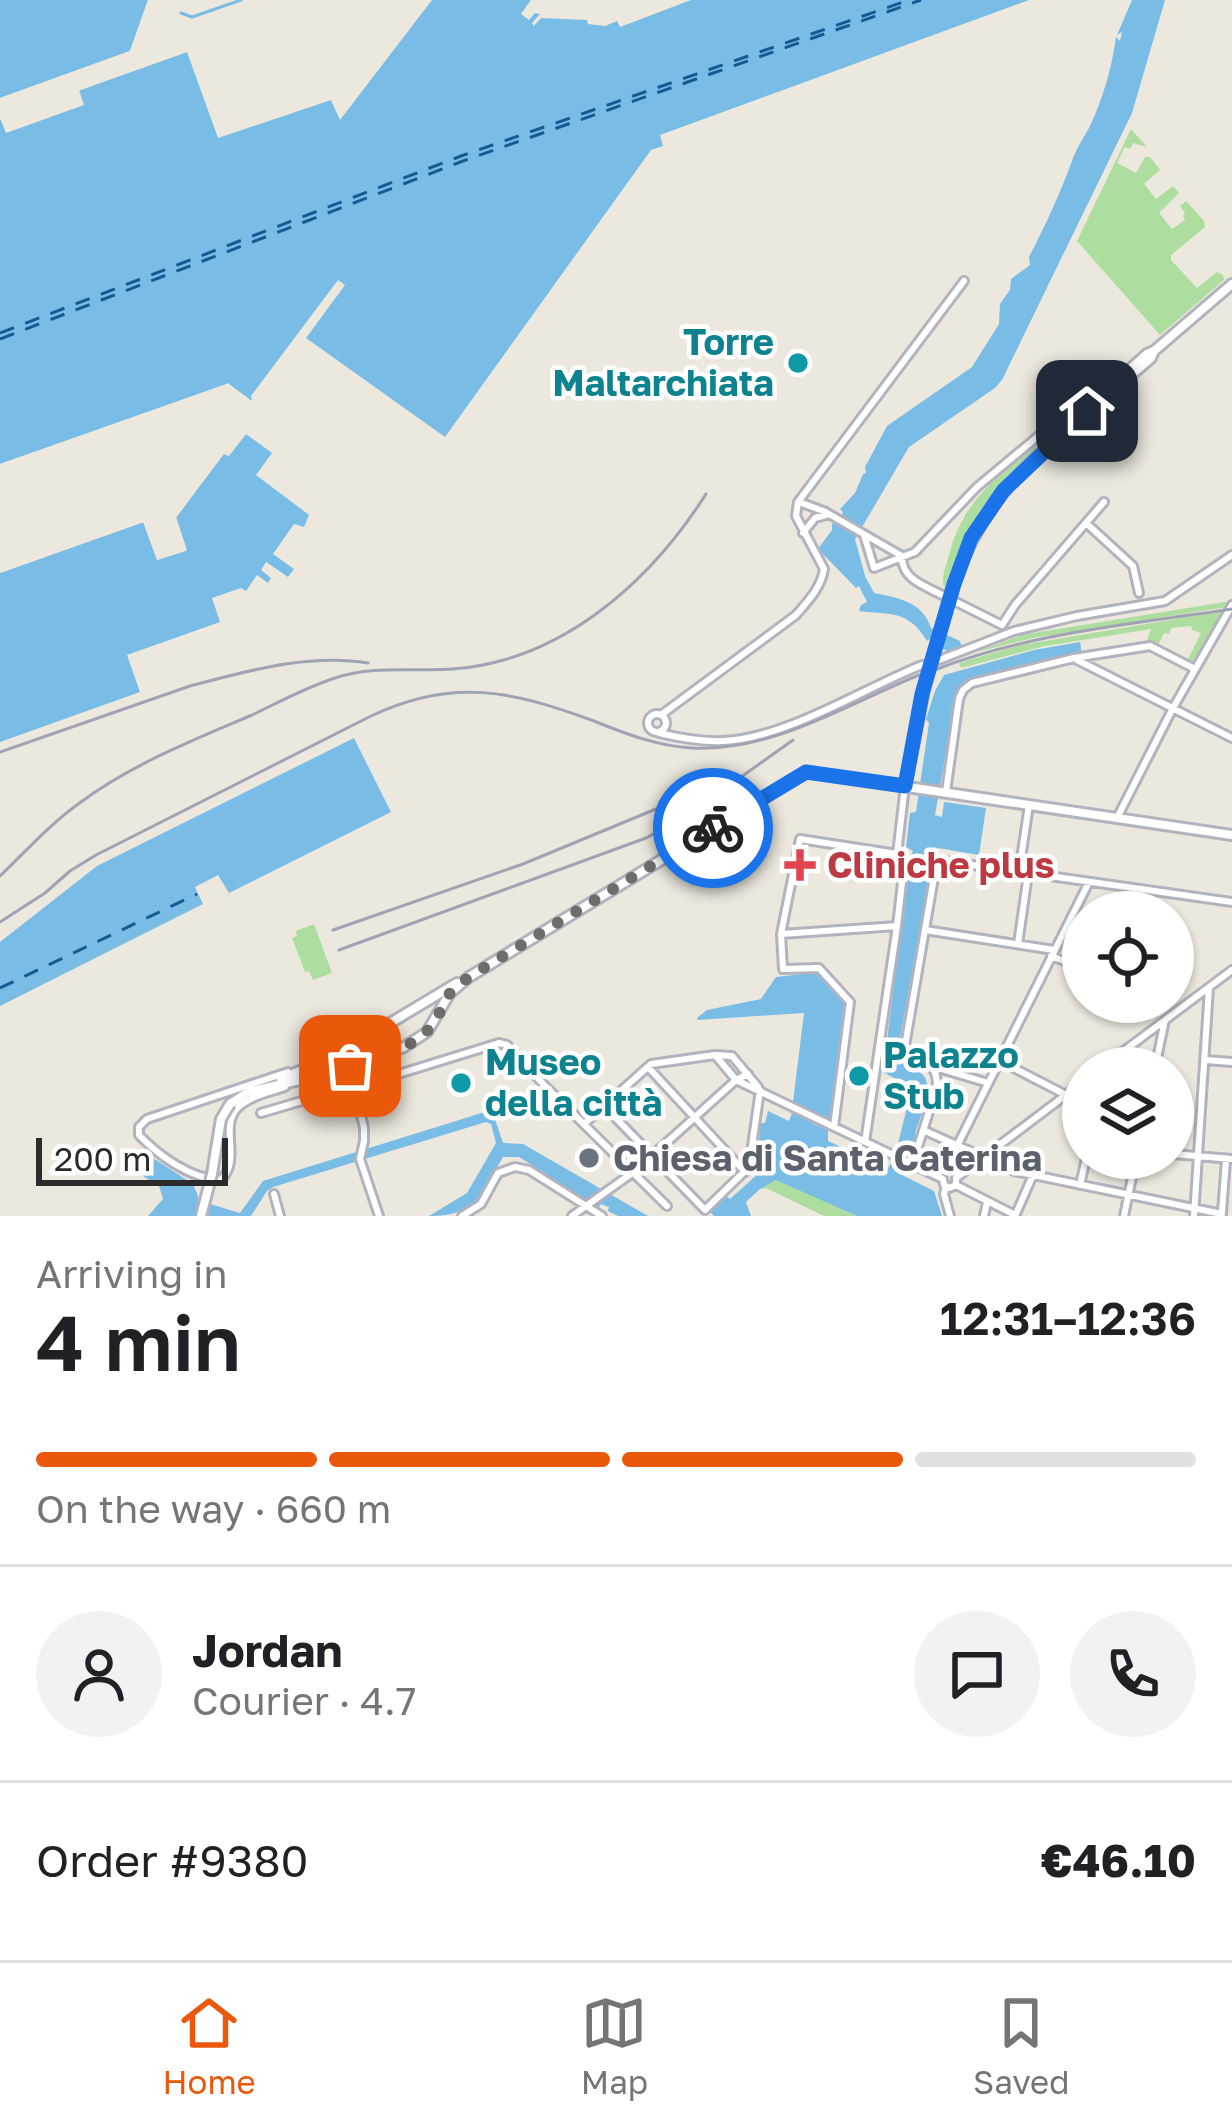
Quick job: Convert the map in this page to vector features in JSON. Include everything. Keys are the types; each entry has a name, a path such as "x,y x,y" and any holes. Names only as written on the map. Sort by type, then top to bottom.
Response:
{"main road":[{"path":"910,786 919,707 971,538 1016,477 1118,384 1118,379 1232,284"},
{"path":"201,1216 221,1119 230,1104 335,1056 803,773 1232,836"},
{"path":"269,1085 347,1067 418,1040 433,1025 450,993 469,977"},
{"path":"433,996 443,1007"}],"street":[{"path":"922,665 755,736 715,741 680,737 652,731 647,723 796,615 813,594 824,569 796,516 798,502 964,281"},
{"path":"865,535 874,568 915,552 976,488 1029,443 1054,423 1067,429"},
{"path":"798,502 902,556"},
{"path":"1005,629 1015,605 1104,502"},
{"path":"803,533 812,520 832,516"},
{"path":"1085,523 1133,566 1139,593"},
{"path":"902,556 909,576 942,595"},
{"path":"939,660 977,647 1005,629 1165,601 1232,559"},
{"path":"956,602 1005,629"},
{"path":"1118,818 1232,605"},
{"path":"946,792 959,698 966,686 1074,658 1150,646 1195,668"},
{"path":"1074,658 1232,738"},
{"path":"661,715 680,737"},
{"path":"658,733 666,724"},
{"path":"865,1142 897,926 904,865 898,854 910,786"},
{"path":"1018,944 1029,805"},
{"path":"833,1126 850,1002 819,968 783,969 781,934 800,839 898,854"},
{"path":"988,1083 932,1066 907,1056 904,1050 937,860 1232,902"},
{"path":"957,1145 1089,882"},
{"path":"781,934 897,926"},
{"path":"925,930 1018,944 1062,958"},
{"path":"1194,999 1232,970"},
{"path":"1194,1212 1209,988"},
{"path":"1129,1047 1161,1023"},
{"path":"261,1113 499,1043 519,1056 667,1206"},
{"path":"715,1055 736,1080 951,1188 1062,1098"},
{"path":"584,1124 647,1067 651,1064 732,1055 760,1090 749,1167 705,1210 604,1106"},
{"path":"1205,1060 1232,1062"},
{"path":"999,1061 1062,1093"},
{"path":"908,1164 937,1088 932,1066"},
{"path":"347,1067 347,1081 363,1122 361,1161 379,1216"},
{"path":"647,1067 745,1172"},
{"path":"304,1068 147,1119 139,1135 202,1178 221,1180 232,1163 230,1125 240,1105 316,1076"},
{"path":"572,1216 633,1173 748,1074"},
{"path":"923,1130 1010,1170 1222,1215 1229,1159 1194,1156"},
{"path":"462,1216 482,1204 498,1173 515,1167 529,1170 602,1216"},
{"path":"956,1181 1015,1215 1033,1175"},
{"path":"1080,1185 1081,1179"},
{"path":"1124,1216 1131,1179"},
{"path":"945,1183 950,1216"},
{"path":"274,1194 280,1216"},
{"path":"984,1216 987,1202"},
{"path":"588,1204 591,1216"}],"green space":[{"path":"1131,129 1147,147 1133,143 1130,149 1125,147 1117,163 1136,173 1145,157 1150,157 1160,170 1144,184 1156,199 1173,186 1179,193 1159,213 1172,229 1185,220 1180,206 1186,201 1204,221 1205,227 1171,260 1197,288 1217,272 1224,280 1160,335 1077,241"},
{"path":"1051,431 986,502 944,589 946,566 966,515 990,484"},
{"path":"1231,601 1227,607 1033,638 977,652 1021,635"},
{"path":"1223,611 1194,661 1188,659 1201,633 1191,626 1171,628 1158,645 1147,640 1151,629 1045,646 961,668 959,663 1021,645"},
{"path":"314,924 332,973 313,980 292,938 296,931"},
{"path":"776,1179 857,1216 824,1216 760,1189"}],"water":[{"path":"0,0 148,0 130,51 0,98"},
{"path":"432,0 531,0 521,14 529,20 540,14 534,26 541,18 587,20 605,26 617,21 620,27 691,0 1029,0 660,135 663,146 651,150 445,437 306,338 345,285 338,280 251,396 252,401 229,384 0,464 0,118 7,132 83,104 78,91 187,52 218,138 331,100 340,120"},
{"path":"1132,0 1165,0 1132,113 1002,380 909,447 855,539 874,593 910,603 931,628 960,641 962,648 947,651 927,641 905,618 859,611 867,602 859,586 818,549 832,523 837,525 840,509 855,493 887,426 972,367 999,324 1000,304 1011,279 1030,265 1029,257 1094,117 1116,37 1120,41 1122,32 1117,35"},
{"path":"246,434 272,453 256,475 309,515 304,527 294,524 273,554 294,569 288,577 266,562 261,570 271,578 268,583 257,575 246,591 241,588 212,598 220,622 127,655 140,692 0,742 0,573 144,522 157,560 186,551 176,518 224,453 229,456"},
{"path":"1080,642 1082,654 968,680 956,695 935,815 942,817 944,802 986,808 979,855 938,848 929,856 931,868 897,1055 922,1074 927,1086 917,1135 900,1174 934,1191 942,1216 857,1216 776,1180 746,1202 751,1216 714,1216 709,1211 725,1195 730,1199 760,1172 761,1123 768,1111 789,1121 792,1113 805,1118 807,1109 793,1102 804,1013 697,1020 707,1010 761,999 776,977 819,972 847,1005 831,1120 817,1114 813,1124 828,1130 828,1141 888,1168 912,1088 883,1072 913,851 906,847 910,813 916,812 926,719 935,691 944,675"},
{"path":"354,738 391,812 229,893 218,875 195,887 203,904 0,1006 0,942 97,866"},
{"path":"488,1111 503,1143 523,1144 648,1216 618,1216 519,1157 503,1157 483,1192 468,1207 429,1216 467,1193 496,1143 491,1124 486,1122 273,1187 251,1216 148,1216 163,1199 159,1186 143,1176 142,1151 193,1184 200,1201 240,1213 263,1181"}],"pier":[{"path":"148,0 154,1 133,56 0,104 0,98 130,51"},
{"path":"185,46 187,52 79,90 84,105 6,133 0,112 10,125 76,101 72,91 76,85"},
{"path":"229,383 232,394 228,390 0,470 0,464"},
{"path":"244,428 246,434 228,456 224,454 176,517 187,550 157,560 143,522 0,573 0,567 143,516 149,520 161,553 179,546 171,514 220,449 227,448"}],"waterway":[{"path":"181,13 192,17 241,0"}],"ferry route":[{"path":"0,333 461,156 909,0"},
{"path":"0,339 463,161 921,0"},
{"path":"0,988 197,894"}],"railway":[{"path":"0,876 59,819 101,788 304,690 364,672 493,663 566,633 630,586 706,494"},
{"path":"937,669 1045,638 1232,609"},
{"path":"0,752 234,675 323,660 368,663"},
{"path":"0,922 96,855 371,716 429,696 509,696 654,742 722,747 780,734 919,675"},
{"path":"339,950 646,838 682,819 793,740"},
{"path":"333,930 523,864 702,790"}],"way so far":[{"path":"350,1066 418,1040 433,1025 450,993 469,977 713,828"}],"place":[{"name":"Torre Maltarchiata","path":"798,363"},
{"name":"Cliniche plus","path":"800,865"},
{"name":"Palazzo Stub","path":"859,1076"},
{"name":"Museo della città","path":"461,1083"},
{"name":"Chiesa di Santa Caterina","path":"589,1158"}],"route":[{"path":"713,828 806,772 905,786 922,694 971,538 1003,491 1087,411"}]}
